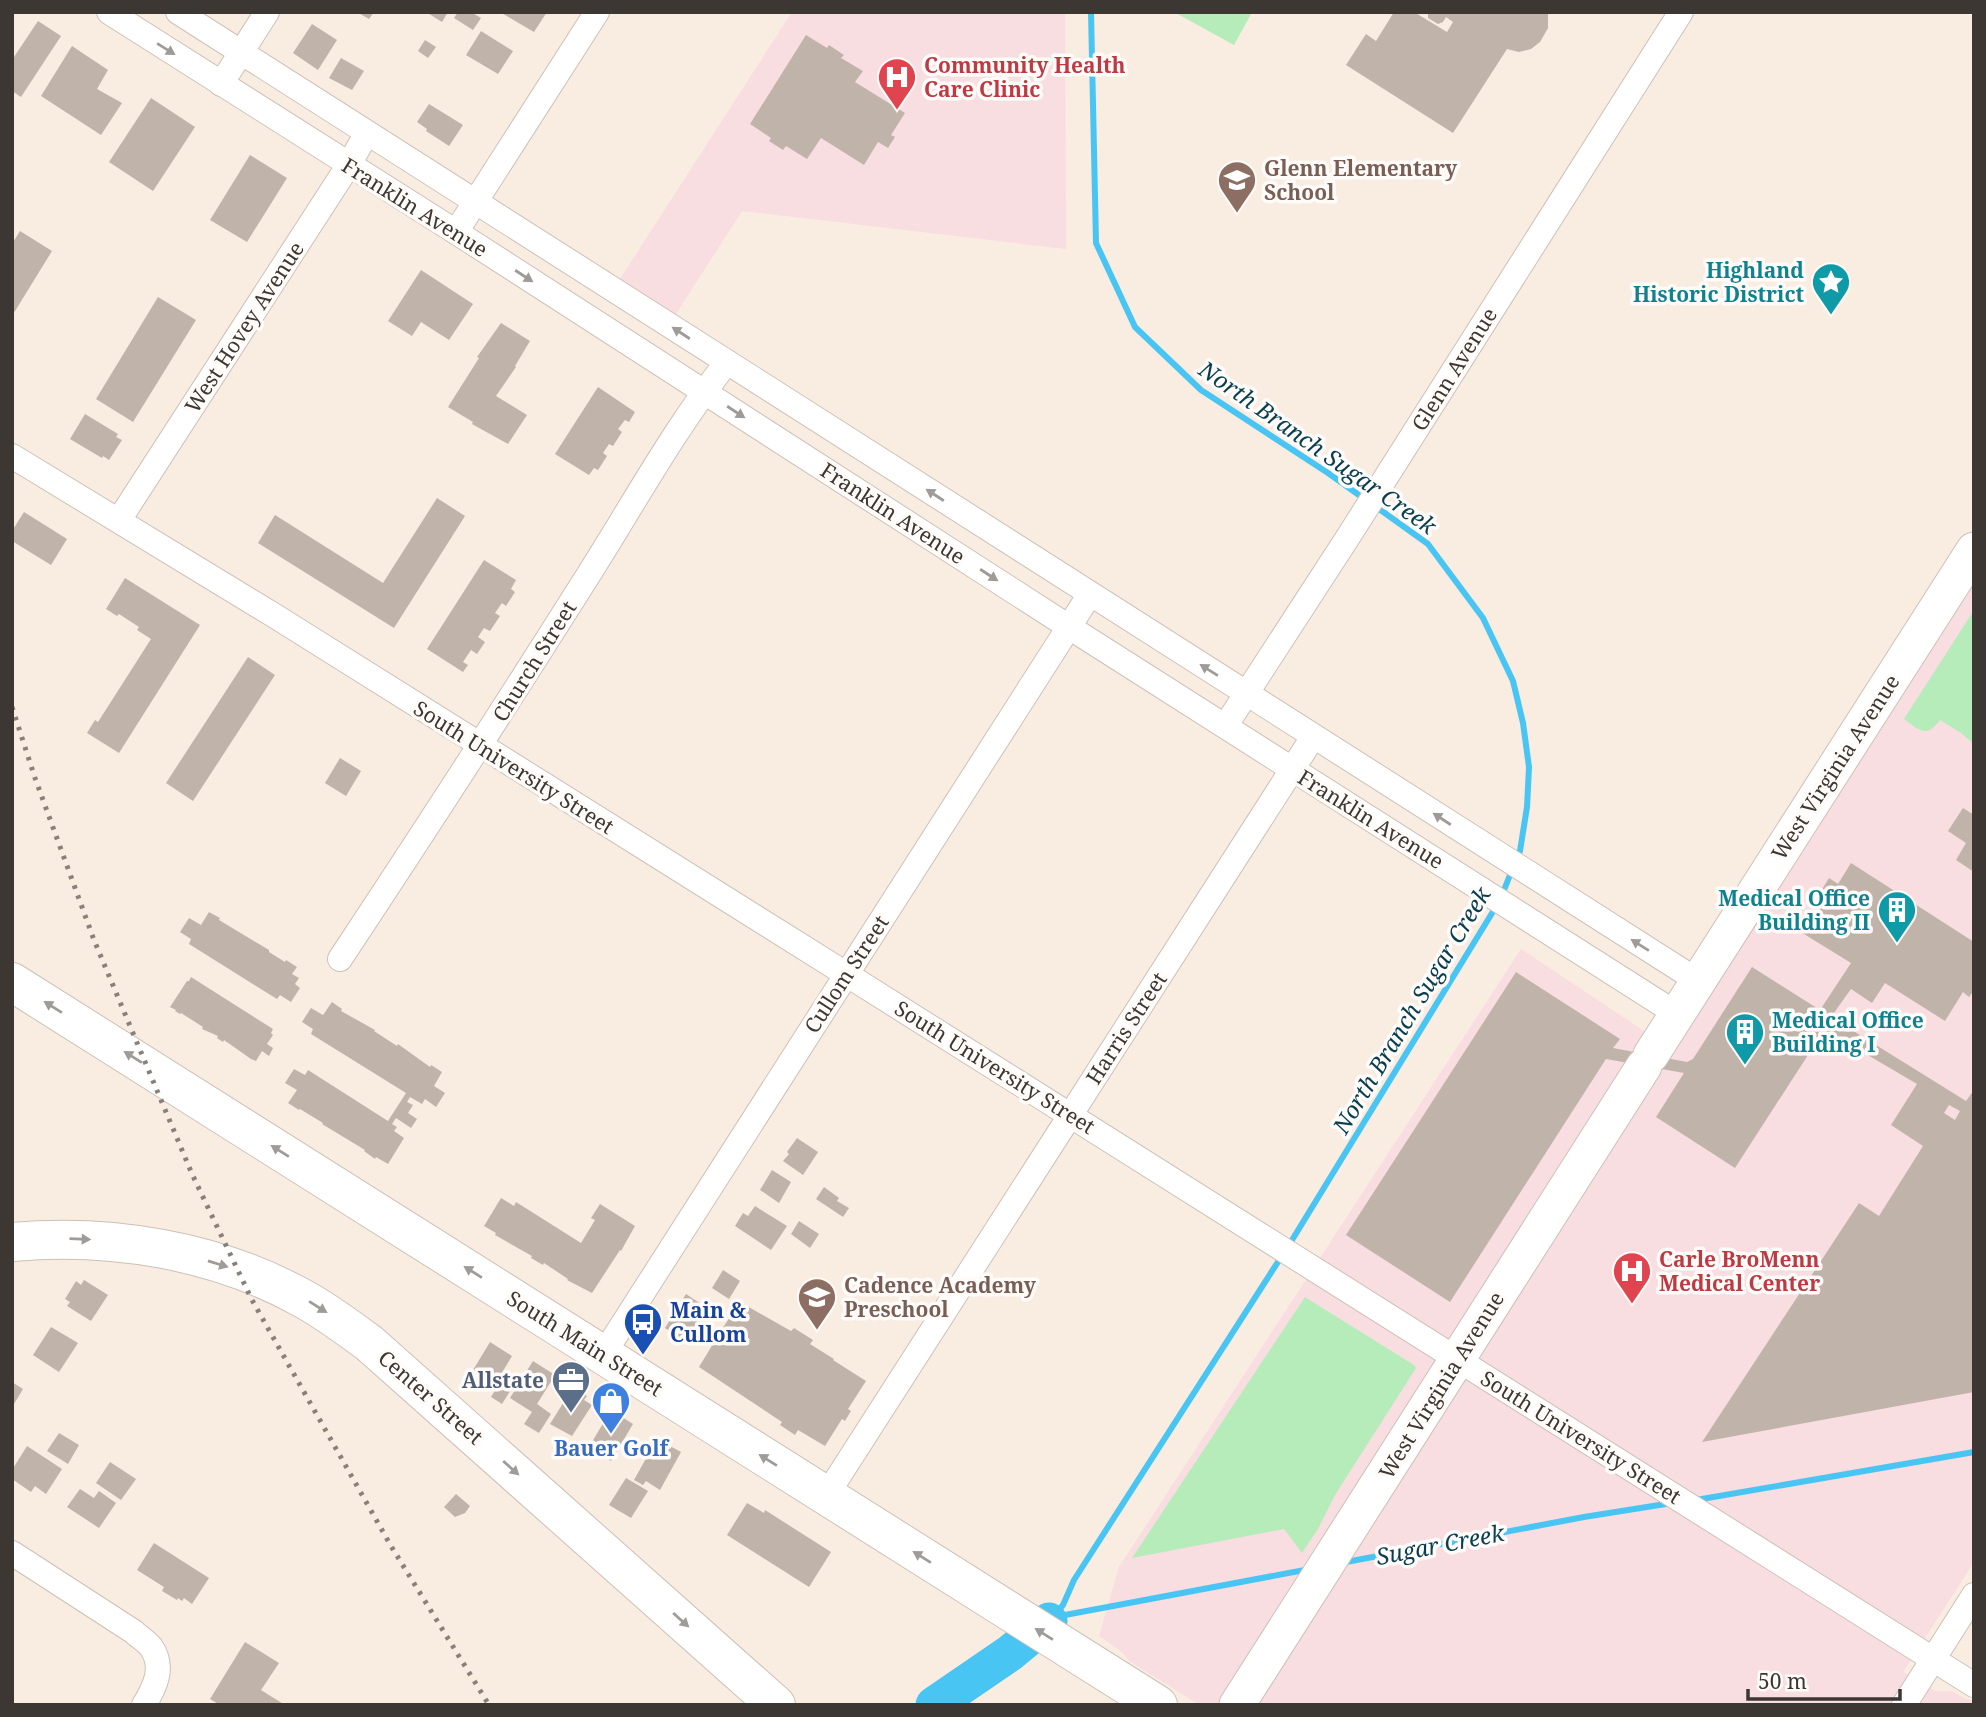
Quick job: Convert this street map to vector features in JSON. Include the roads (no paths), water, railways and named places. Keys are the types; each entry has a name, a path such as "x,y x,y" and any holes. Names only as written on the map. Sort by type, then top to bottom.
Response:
{"main road":[{"name":"South Main Street","path":"12,982 1158,1705"},
{"name":"Center Street","path":"12,1242 81,1238 164,1249 218,1263 257,1277 318,1307 369,1343 436,1401 776,1705"}],"street":[{"name":"Franklin Avenue","path":"108,12 1678,1014"},
{"name":"Franklin Avenue","path":"178,12 1698,981"},
{"path":"221,84 267,12"},
{"path":"456,232 597,12"},
{"name":"Glenn Avenue","path":"1226,725 1681,12"},
{"name":"West Hovey Avenue","path":"119,520 367,133"},
{"name":"Church Street","path":"340,960 480,746 668,446 727,362"},
{"name":"South University Street","path":"12,456 846,974 1974,1685"},
{"name":"West Virginia Avenue","path":"1237,1705 1698,981 1972,557"},
{"name":"Cullom Street","path":"603,1355 1090,594"},
{"name":"Harris Street","path":"826,1496 1313,737"},
{"path":"12,1553 134,1632 151,1648 157,1662 158,1678 144,1705"},
{"path":"1904,1705 1974,1595"}],"waterway":[{"name":"North Branch Sugar Creek","path":"1091,12 1096,243 1135,327 1201,390 1366,500"},
{"name":"North Branch Sugar Creek","path":"1375,506 1428,544 1483,618 1513,681 1523,723 1529,767 1527,807 1516,860"},
{"name":"North Branch Sugar Creek","path":"1502,895 1512,870"},
{"name":"North Branch Sugar Creek","path":"1289,1245 1497,905"},
{"name":"North Branch Sugar Creek","path":"1049,1621 1063,1605 1074,1580 1283,1254"},
{"name":"Sugar Creek","path":"1696,1500 1974,1452"},
{"name":"Sugar Creek","path":"1341,1563 1672,1503"},
{"name":"Sugar Creek","path":"1050,1620 1310,1569"},
{"name":"Sugar Creek","path":"934,1705 1010,1653 1049,1621"}],"railway":[{"path":"12,707 94,940 192,1174 252,1300 391,1546 489,1705"}],"place":[{"name":"Community Health Care Clinic","path":"897,111"},
{"name":"Glenn Elementary School","path":"1237,214"},
{"name":"Highland Historic District","path":"1831,316"},
{"name":"Medical Office Building II","path":"1897,944"},
{"name":"Medical Office Building I","path":"1745,1066"},
{"name":"Carle BroMenn Medical Center","path":"1632,1305"},
{"name":"Cadence Academy Preschool","path":"817,1331"},
{"name":"Main & Cullom","path":"643,1356"},
{"name":"Allstate","path":"571,1414"},
{"name":"Bauer Golf","path":"611,1435"}]}
